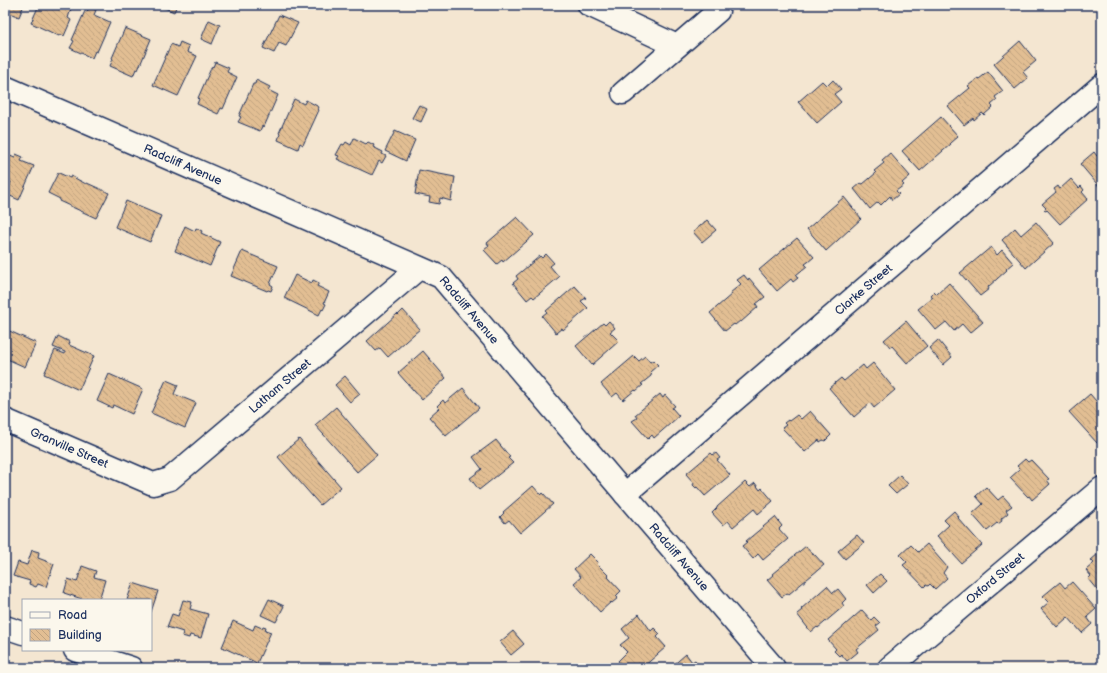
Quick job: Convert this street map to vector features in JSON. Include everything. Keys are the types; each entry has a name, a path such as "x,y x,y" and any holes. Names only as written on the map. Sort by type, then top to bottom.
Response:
{"street":[{"path":"589,5 677,46"},
{"path":"623,93 718,11"},
{"name":"Clarke Street","path":"625,494 1102,85"},
{"name":"Radcliff Avenue","path":"5,87 441,277 774,668"},
{"name":"Latham Street","path":"133,476 153,484 170,478 419,268"},
{"name":"Granville Street","path":"5,420 133,476"},
{"name":"Oxford Street","path":"889,668 1102,488"},
{"path":"5,627 22,633"},
{"path":"78,651 131,668"}],"building":[{"path":"5,5 24,5 19,17 5,11"},
{"path":"39,5 62,5 71,9 68,18 71,20 64,36 60,34 59,36 31,23"},
{"path":"158,5 177,5 174,12"},
{"path":"89,6 96,10 94,15 110,22 97,52 95,51 92,58 70,48 85,11 87,12"},
{"path":"279,15 298,23 286,46 279,43 274,53 263,48"},
{"path":"209,20 220,25 212,44 201,39"},
{"path":"125,28 151,39 138,70 136,69 133,76 110,66"},
{"path":"1020,41 1036,61 1023,72 1028,78 1015,89 994,64"},
{"path":"180,42 189,46 187,52 197,56 178,96 153,85 171,44 178,47"},
{"path":"215,62 229,68 227,72 237,77 223,109 221,108 218,114 197,104 198,98"},
{"path":"988,72 1003,91 995,97 997,100 991,105 993,107 984,115 982,113 974,120 973,118 964,125 948,106 970,88 968,86"},
{"path":"256,80 270,87 268,90 278,95 264,127 262,126 260,131 238,122 241,117 239,116"},
{"path":"833,80 841,89 834,94 841,102 817,123 798,102 822,81 827,86"},
{"path":"294,99 304,104 306,100 319,107 303,145 300,143 298,149 278,140 279,133"},
{"path":"419,105 427,109 421,122 412,118"},
{"path":"941,117 958,136 920,171 902,151"},
{"path":"395,131 415,140 406,161 385,151"},
{"path":"354,138 366,144 368,142 374,145 373,147 383,152 382,154 386,156 382,163 379,161 372,175 337,159 339,156 336,155 342,144 344,145 346,142 351,145"},
{"path":"1094,152 1097,156 1102,152 1102,190 1080,164"},
{"path":"890,153 910,176 902,183 904,185 896,191 899,194 892,200 890,196 881,205 878,202 870,209 854,189 861,183 863,184 876,173 874,171 884,163 882,160"},
{"path":"5,154 15,158 16,154 23,157 21,161 34,166 19,200 6,194 11,182 8,180 6,185 5,184"},
{"path":"419,170 455,177 451,201 440,198 439,204 429,202 430,197 415,194"},
{"path":"58,173 70,178 71,176 109,193 96,218 59,201 60,199 48,193"},
{"path":"1071,179 1079,188 1081,186 1084,190 1082,192 1088,199 1060,224 1047,210 1044,210 1046,208 1042,204 1056,192 1054,189 1058,186 1060,189"},
{"path":"844,197 861,219 826,251 807,229"},
{"path":"126,201 161,216 150,242 115,227"},
{"path":"517,217 534,235 503,262 502,260 497,264 484,250 489,246 487,243"},
{"path":"707,220 716,230 702,242 693,232"},
{"path":"1036,222 1054,243 1026,268 1002,240 1015,228 1021,235"},
{"path":"185,226 195,231 196,228 202,231 201,233 220,242 210,266 175,251"},
{"path":"797,238 814,257 805,264 807,266 796,275 798,278 793,282 791,279 777,291 759,270"},
{"path":"991,247 997,255 1002,250 1013,263 988,287 989,289 980,296 960,273"},
{"path":"242,251 278,266 270,284 273,286 271,291 267,291 231,276"},
{"path":"546,254 554,263 550,266 559,277 534,298 532,296 527,300 513,283 518,279 516,276 540,256 542,258"},
{"path":"295,275 312,283 313,280 319,283 317,286 329,292 324,303 326,304 319,315 284,298"},
{"path":"744,275 748,280 749,278 765,297 756,304 758,307 741,322 740,321 735,325 734,324 725,331 710,313 741,284 737,280"},
{"path":"949,283 983,322 970,333 962,324 954,331 946,322 936,330 918,309 933,297 930,295 934,291 937,294"},
{"path":"575,286 586,298 581,301 588,308 563,330 562,328 556,333 542,316"},
{"path":"403,310 420,329 388,357 380,348 376,351 367,341"},
{"path":"609,321 615,328 610,332 619,341 592,365 576,346 603,323 605,325"},
{"path":"906,321 927,346 907,363 892,346 890,347 884,340"},
{"path":"5,329 36,343 25,367 5,358"},
{"path":"58,336 70,342 69,345 94,356 79,390 44,374 55,350 65,354 65,352 53,347"},
{"path":"938,340 952,357 943,365 929,348"},
{"path":"423,351 446,378 422,400 398,373"},
{"path":"634,356 639,361 645,356 650,362 653,360 658,365 650,372 652,374 651,376 641,384 643,385 636,391 635,390 623,400 617,393 612,397 601,384"},
{"path":"873,363 895,390 874,408 870,403 854,417 829,388 841,378 844,381 863,365 866,369"},
{"path":"109,374 143,389 132,414 113,405 112,408 97,401"},
{"path":"345,376 360,394 350,402 335,385"},
{"path":"166,380 178,385 174,394 196,403 185,428 151,413"},
{"path":"463,388 479,408 446,436 429,417 439,408 437,406 443,400 445,403"},
{"path":"660,394 663,398 665,395 675,406 672,408 679,416 654,438 652,435 648,439 632,421 637,418 635,415"},
{"path":"1090,394 1102,408 1102,438 1097,443 1069,412"},
{"path":"336,407 377,455 357,472 315,425"},
{"path":"810,411 831,435 825,441 823,440 820,442 819,440 805,452 782,428 786,425 784,423 788,420 789,421 797,415 801,419"},
{"path":"299,439 341,487 320,505 278,457"},
{"path":"496,440 513,463 479,490 470,478 482,469 473,457"},
{"path":"711,453 713,455 716,453 720,458 717,460 730,475 705,496 697,487 696,488 693,485 694,483 686,474"},
{"path":"1025,459 1028,462 1031,460 1049,479 1047,480 1050,484 1032,500 1010,478 1020,469 1017,466"},
{"path":"900,475 908,484 896,494 888,486"},
{"path":"745,482 750,487 755,483 760,490 762,488 773,501 758,514 754,509 733,527 728,521 723,525 712,513"},
{"path":"533,486 541,495 543,493 553,504 520,533 509,520 505,523 500,517 504,513 503,512"},
{"path":"986,487 998,500 1003,496 1012,506 1006,510 1008,513 1001,519 1002,521 987,531 972,514 983,504 976,496"},
{"path":"954,511 959,517 958,518 982,545 961,563 937,536 949,525 944,520"},
{"path":"775,517 782,526 779,529 788,539 763,560 758,554 753,559 742,546"},
{"path":"857,535 864,543 845,559 838,551"},
{"path":"927,544 947,567 943,573 947,578 935,589 930,584 924,587 903,565 907,562 900,555 911,545 918,552"},
{"path":"806,546 824,565 789,594 787,593 782,597 767,580 773,575 772,574"},
{"path":"32,550 39,552 38,558 54,564 46,587 38,584 36,587 29,584 30,581 13,576 18,562 27,565"},
{"path":"590,554 621,591 616,596 618,598 600,612 574,583 581,577 574,569"},
{"path":"1098,554 1101,558 1102,557 1102,587 1097,590 1088,579 1091,576 1086,570 1094,563 1091,560"},
{"path":"82,566 96,571 94,577 105,580 99,599 82,599 64,593 68,579 77,582"},
{"path":"880,574 887,581 874,593 867,585"},
{"path":"1060,582 1065,588 1072,582 1096,609 1087,617 1092,624 1082,633 1068,617 1057,627 1041,609 1049,602 1043,596"},
{"path":"133,583 158,591 152,609 152,599 127,599"},
{"path":"827,586 833,593 838,589 846,599 842,603 844,606 811,632 797,614"},
{"path":"269,599 284,606 276,622 261,615"},
{"path":"183,600 192,602 190,609 208,614 201,638 190,635 189,638 182,636 183,632 167,627 172,614 178,616"},
{"path":"862,610 871,620 874,617 880,623 876,626 879,630 856,649 858,652 847,661 841,654 839,656 834,651 836,649 828,640"},
{"path":"639,614 651,631 654,628 660,634 657,637 666,647 642,668 624,668 618,661 627,652 620,645 629,638 622,629"},
{"path":"233,621 253,630 255,625 262,628 263,626 266,627 265,630 271,632 257,663 222,647"},
{"path":"513,631 524,644 511,655 500,642"},
{"path":"686,654 692,662 695,660 701,667 670,668"}]}
